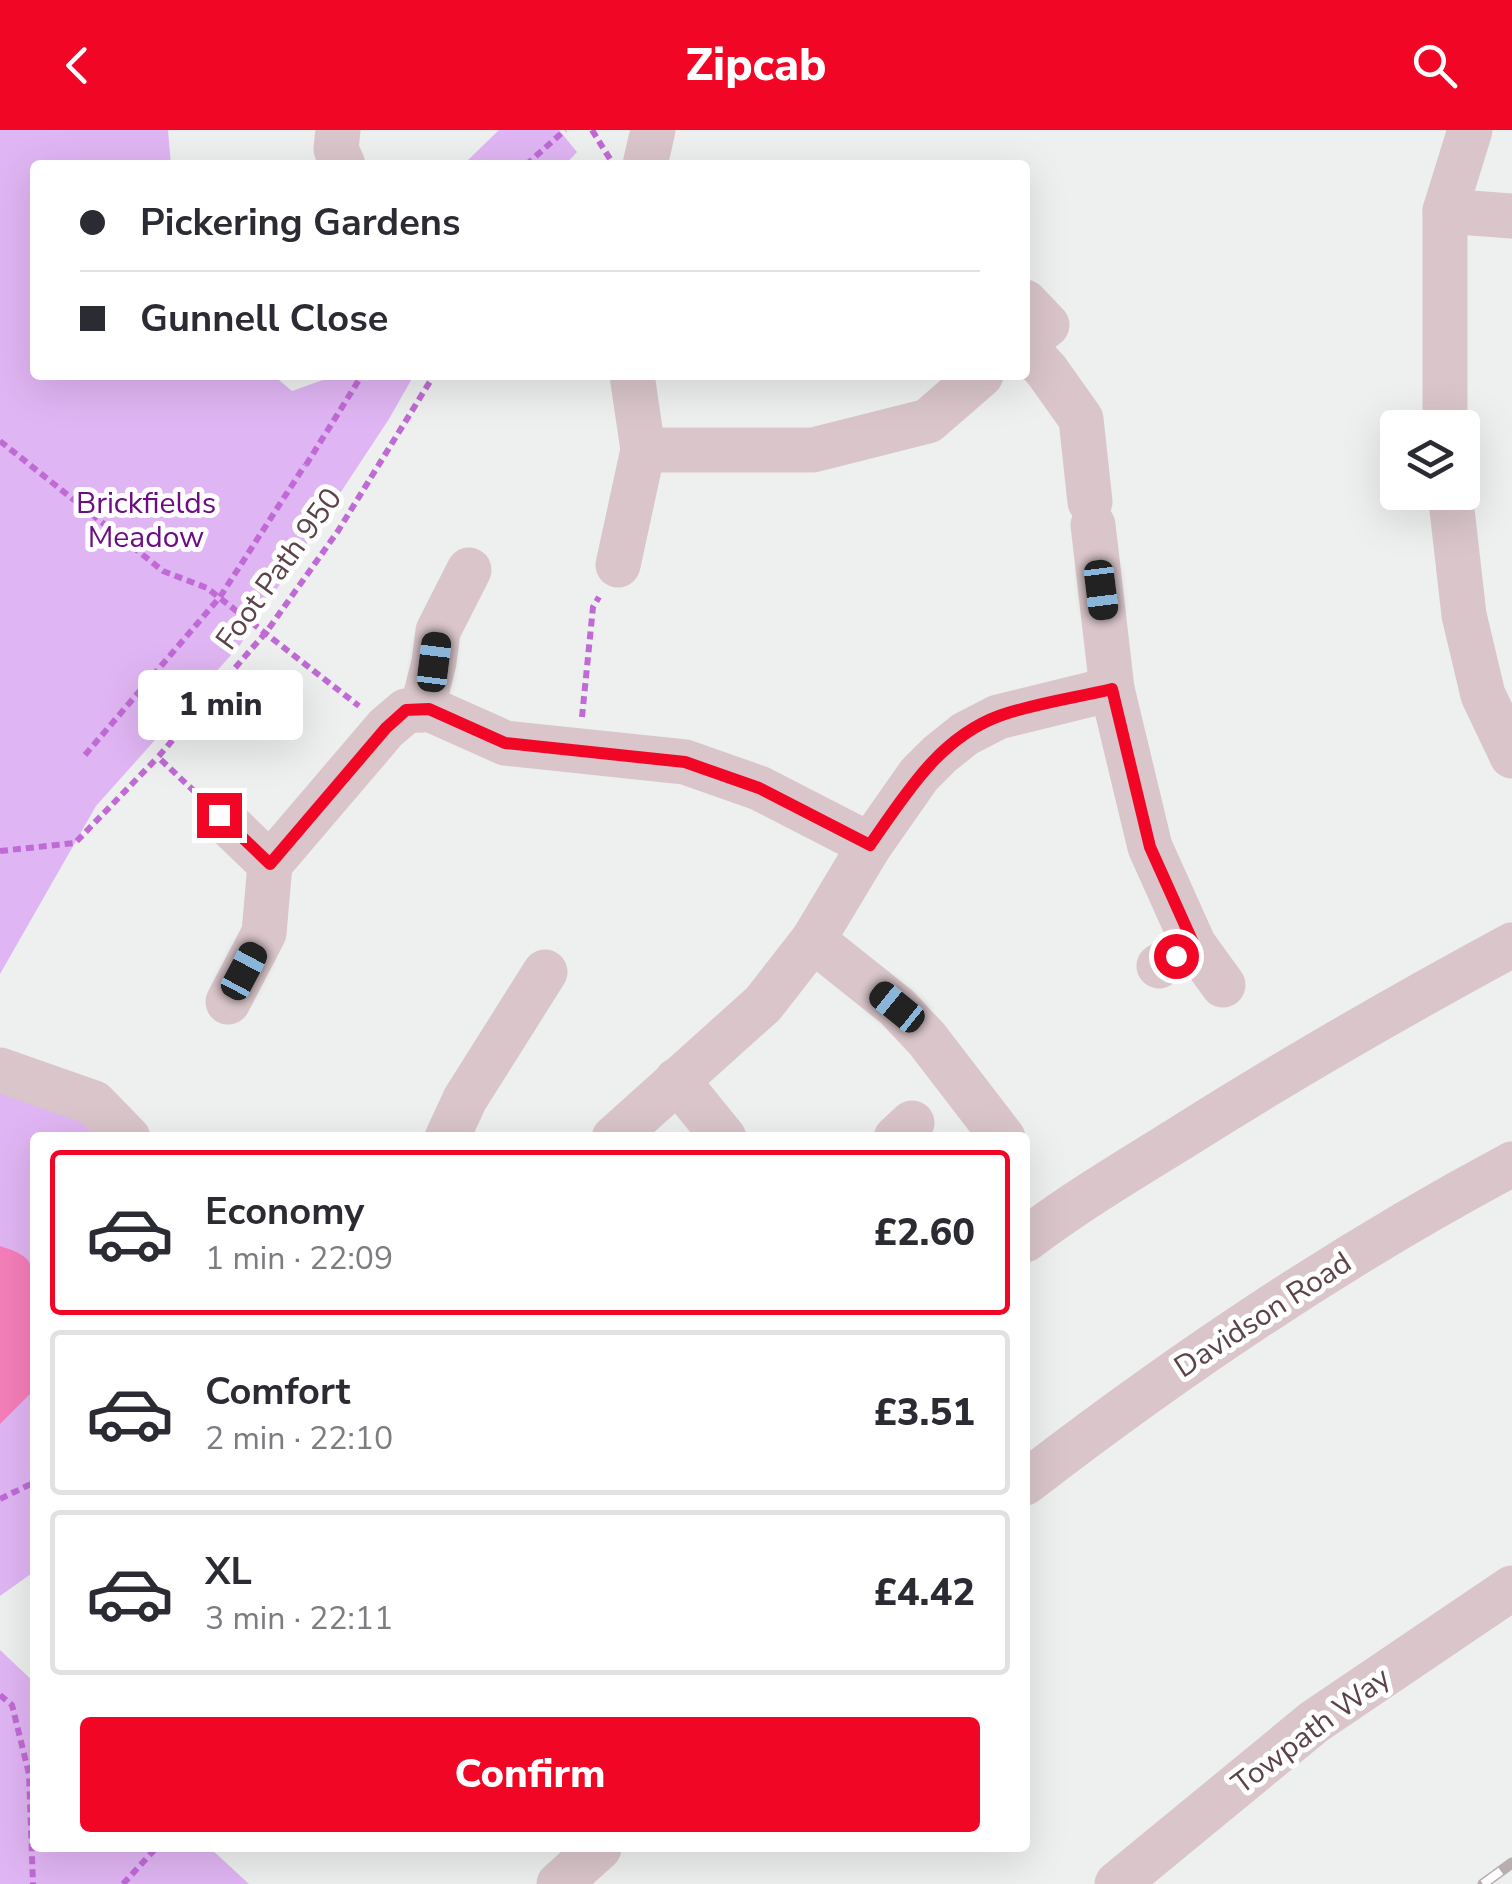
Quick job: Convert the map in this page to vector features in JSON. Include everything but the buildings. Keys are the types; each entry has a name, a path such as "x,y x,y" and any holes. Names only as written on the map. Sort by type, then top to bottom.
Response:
{"street":[{"path":"338,130 336,149 341,160"},
{"path":"646,160 654,130"},
{"path":"1445,410 1445,211 1470,130"},
{"path":"1445,211 1512,216"},
{"path":"1030,307 1047,326 1030,341"},
{"path":"1030,351 1081,419 1112,689 1176,956 1222,985"},
{"path":"618,566 643,450 633,380"},
{"path":"643,450 813,450 928,420 975,380"},
{"path":"1452,510 1468,630 1484,695 1512,756"},
{"path":"228,1002 264,933 270,864 404,719 434,662 438,631 468,570"},
{"path":"621,1132 762,1004 813,940 870,845 919,775 966,734 998,716 1112,689"},
{"path":"404,719 429,709 505,743 685,762 759,788 870,845"},
{"path":"219,815 270,864"},
{"path":"813,940 897,1007 927,1039 998,1132"},
{"path":"1030,1236 1270,1082 1371,1021 1512,945"},
{"path":"456,1118 545,972"},
{"path":"0,1070 94,1102 122,1132"},
{"path":"678,1080 719,1132"},
{"name":"Davidson Road","path":"1030,1479 1137,1396 1336,1267 1512,1164"},
{"name":"Towpath Way","path":"1117,1884 1314,1722 1512,1588"},
{"path":"559,1884 595,1852"}],"path":[{"path":"532,160 565,130"},
{"path":"85,754 220,598 359,380"},
{"name":"Foot Path 950","path":"0,851 74,843 158,757 267,631 338,531 431,380"},
{"path":"0,440 163,571 207,588 404,719"},
{"path":"579,750 593,608 618,566"},
{"path":"158,757 219,815"},
{"path":"0,1499 30,1484"},
{"path":"0,1695 12,1705 29,1774 30,1802"},
{"path":"32,1852 33,1884"},
{"path":"123,1884 152,1852"}],"green space":[{"name":"Brickfields Meadow","path":"0,130 168,130 171,160 30,160 30,380 279,380 292,391 323,380 411,380 240,645 96,806 0,974"},
{"path":"499,130 559,130 577,152 570,160 468,160"},
{"path":"0,1076 121,1132 30,1132 30,1575 0,1596"},
{"path":"0,1650 30,1678 30,1852 214,1852 249,1884 0,1884"}],"shaded area":[{"path":"0,1246 23,1256 30,1264 30,1394 0,1424"}],"railway":[{"path":"1483,1884 1512,1863"}],"route":[{"path":"219,815 270,864 386,728 406,710 429,709 505,743 685,762 723,773 870,845 919,775 966,734 998,716 1112,689 1150,847 1194,945 1176,956"}]}
